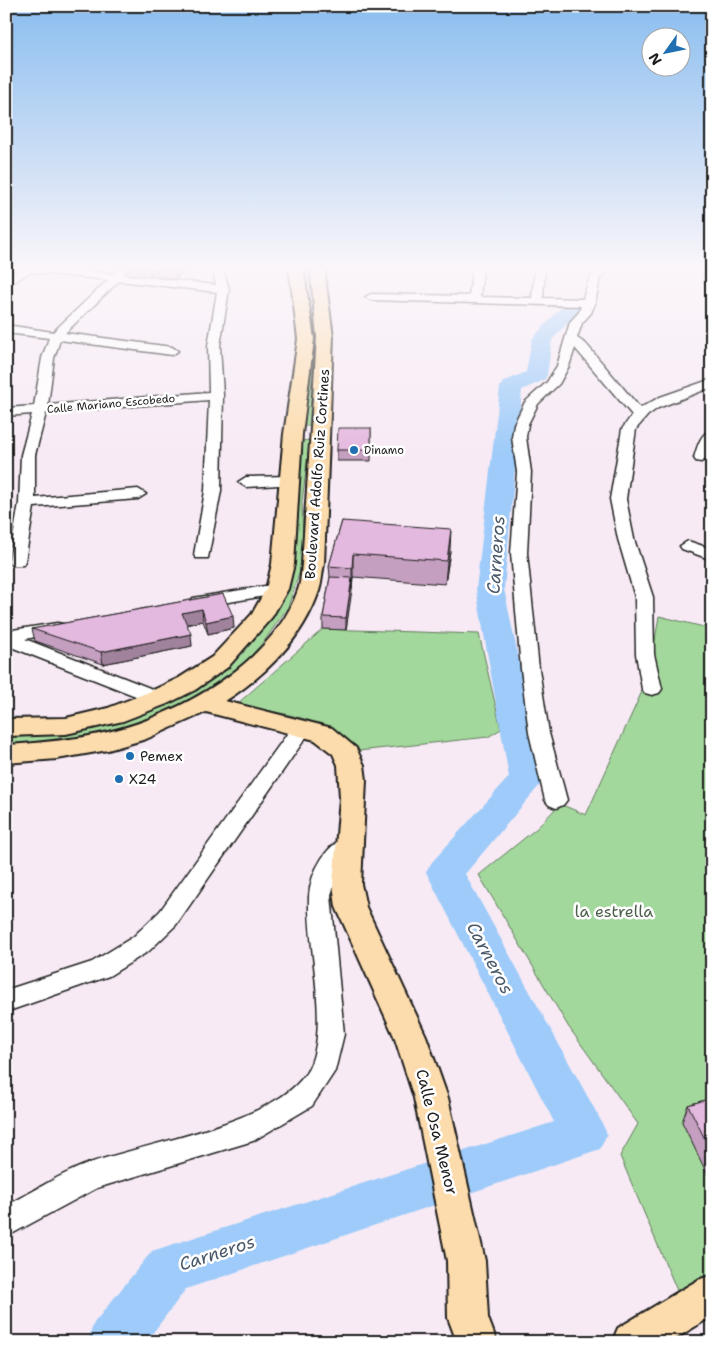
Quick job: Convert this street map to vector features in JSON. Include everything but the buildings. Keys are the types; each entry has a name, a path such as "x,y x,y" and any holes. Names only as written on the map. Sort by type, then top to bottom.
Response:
{"main road":[{"name":"Boulevard Adolfo Ruiz Cortines","path":"6,728 66,726 114,715 158,698 187,684 220,662 261,617 277,589 282,564 293,434 306,339 305,329"},
{"name":"Boulevard Adolfo Ruiz Cortines","path":"6,754 52,751 108,741 159,726 205,704 243,678 273,648 294,622 308,590 313,564 321,434 324,329"},
{"path":"293,434 321,434"},
{"name":"Calle Osa Menor","path":"205,704 323,734 338,744 347,754 353,769 351,843 347,885 351,907 410,1036 431,1098 458,1217 466,1261 468,1318 477,1342"},
{"path":"632,1342 712,1294"}],"street":[{"path":"6,329 172,350"},
{"path":"17,561 27,504 28,455 40,410 48,358 56,335 62,329"},
{"path":"202,555 212,491 216,395 214,346 217,329"},
{"path":"556,800 539,733 529,659 519,553 524,472 519,437 521,424 532,402 552,384 563,366 574,329"},
{"path":"570,340 582,347 640,416"},
{"path":"652,689 645,654 644,598 626,539 618,499 629,429 632,422 661,402 712,383"},
{"name":"Calle Mariano Escobedo","path":"6,412 216,395"},
{"path":"701,458 706,442 712,434"},
{"path":"246,482 289,481"},
{"path":"27,504 138,494"},
{"path":"688,546 712,555"},
{"path":"182,605 277,589"},
{"path":"6,638 75,625"},
{"path":"6,638 158,698"},
{"path":"6,1001 100,969 141,944 168,918 302,728"},
{"path":"6,1222 91,1176 244,1132 303,1097 322,1071 331,1034 320,895 330,862 351,843"}],"green space":[{"path":"302,329 314,329 309,426 301,426"},
{"path":"310,440 302,501 303,562 288,607 265,640 240,668 193,701 148,720 69,741 6,746 6,738 67,733 143,713 186,696 231,665 256,637 279,606 295,563 295,501 301,441"},
{"name":"la estrella","path":"659,616 712,629 712,1293 684,1307 620,1156 638,1124 568,1026 479,875 537,828 560,804 586,815 649,676"},
{"path":"323,629 479,634 501,729 488,737 358,751 348,740 320,724 303,718 237,704"}],"waterway":[{"name":"Carneros","path":"113,1342 170,1269 584,1134 445,872 527,780 490,589 511,387 536,375 542,339 551,329"}],"place":[{"name":"Dinamo","path":"354,450"},
{"name":"Pemex","path":"130,756"},
{"name":"X24","path":"119,779"}]}
